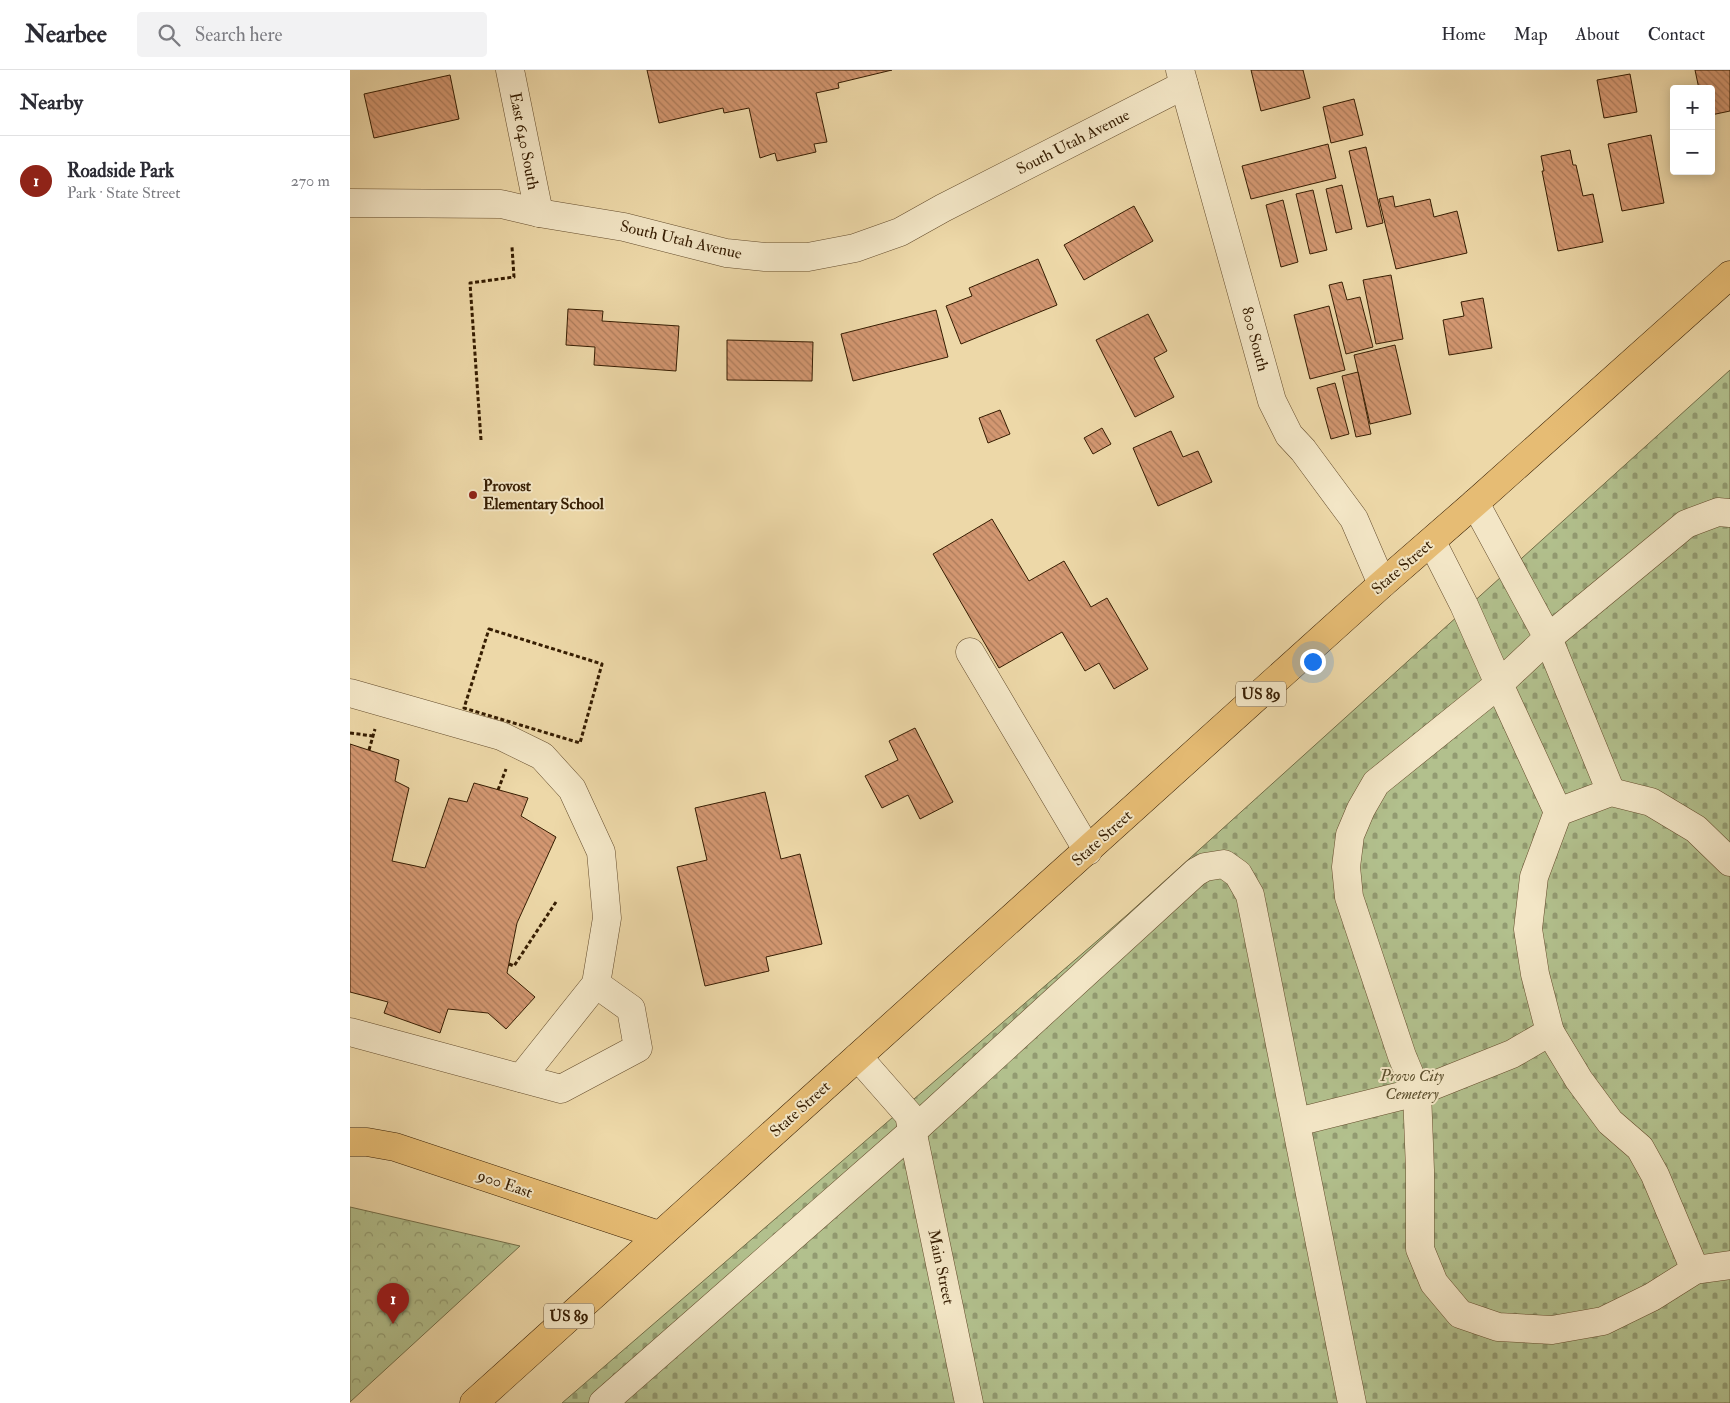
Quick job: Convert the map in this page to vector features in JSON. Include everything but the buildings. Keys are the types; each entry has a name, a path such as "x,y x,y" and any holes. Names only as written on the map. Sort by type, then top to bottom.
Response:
{"main road":[{"name":"State Street","path":"474,1403 1382,584 1432,542 1730,274"},
{"name":"900 East","path":"350,1142 367,1142 396,1147 659,1235"}],"street":[{"name":"East 640 South","path":"510,70 539,213"},
{"name":"South Utah Avenue","path":"350,203 501,204 539,213 624,227 726,253 765,258 808,257 855,248 900,232 1182,78"},
{"name":"800 South","path":"1182,78 1272,401 1290,435 1354,519 1382,584"},
{"path":"1475,503 1548,638 1611,792"},
{"path":"1730,513 1718,512 1686,524 1548,638 1499,684 1376,783 1361,809 1350,836 1346,867 1349,897 1402,1056 1417,1092 1420,1170 1420,1249 1434,1283 1460,1314 1498,1328 1552,1330 1594,1323 1603,1321 1652,1297 1695,1270 1730,1266"},
{"path":"1432,542 1464,605 1558,812 1534,877 1528,929 1535,974 1550,1032 1579,1080 1610,1122 1640,1148 1655,1175 1695,1270"},
{"path":"970,652 1088,851"},
{"path":"350,693 501,736 542,756 572,789 601,852 607,918 596,984 521,1078"},
{"path":"1558,812 1611,792 1651,802 1696,829 1730,862"},
{"path":"603,1403 913,1131 1196,872 1214,864 1224,864 1238,874 1250,895 1352,1403"},
{"path":"350,1032 561,1089 638,1048 631,1009 596,984"},
{"path":"1297,1122 1417,1092 1512,1054 1550,1032"},
{"name":"Main Street","path":"858,1057 909,1115 969,1403"}],"path":[{"path":"481,440 470,283 514,277 512,246"},
{"path":"489,630 602,664 580,743 464,708 489,630"},
{"path":"369,750 377,722"},
{"path":"350,733 373,736"},
{"path":"498,790 507,767"},
{"path":"509,964 514,966 556,902"}],"green space":[{"name":"Provo City Cemetery","path":"1730,370 1730,1403 562,1403 1127,915"},
{"path":"350,1207 520,1246 350,1402"}],"place":[{"name":"Provost Elementary School","path":"473,495"},
{"name":"Roadside Park","path":"393,1324"}]}
